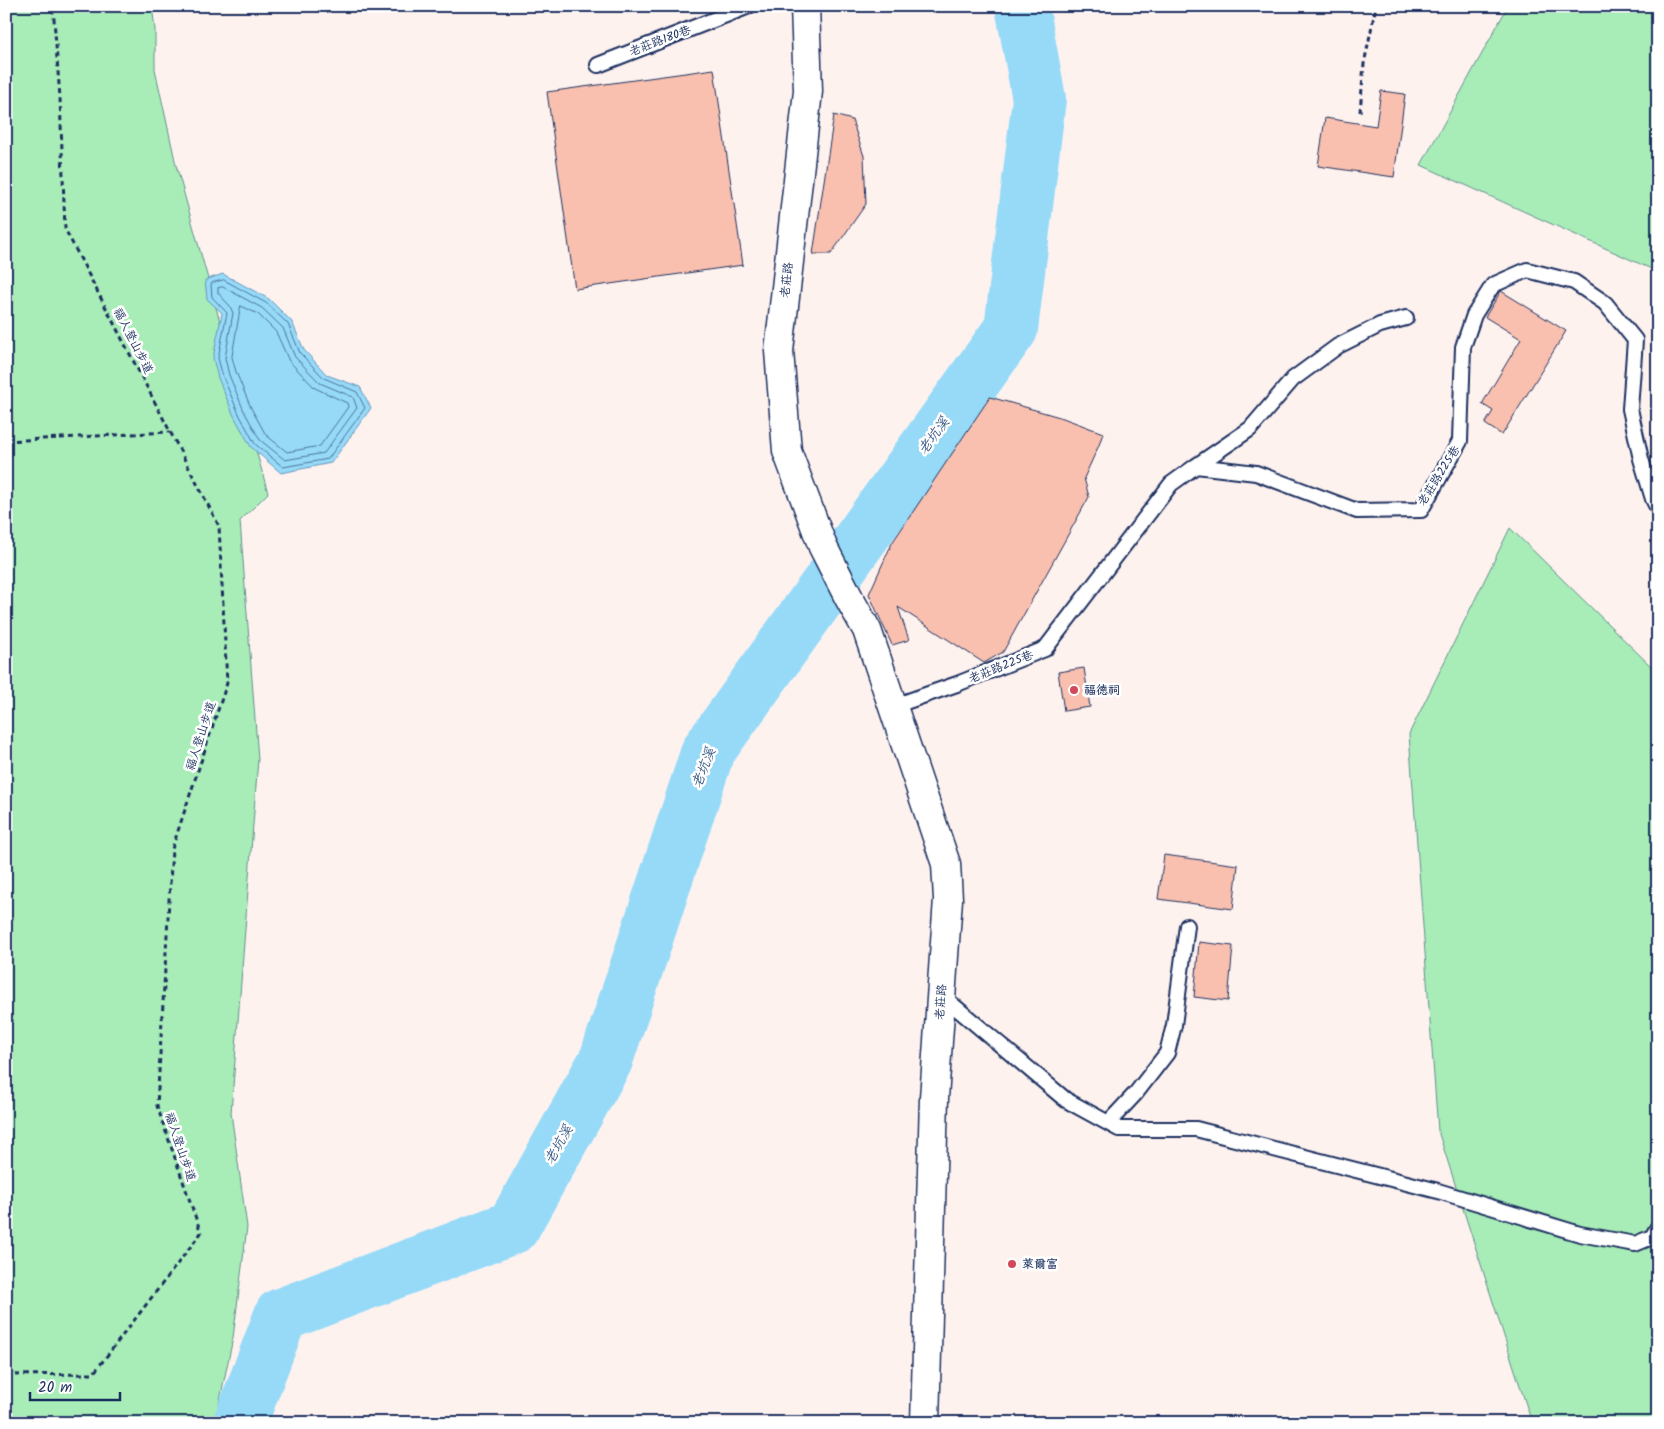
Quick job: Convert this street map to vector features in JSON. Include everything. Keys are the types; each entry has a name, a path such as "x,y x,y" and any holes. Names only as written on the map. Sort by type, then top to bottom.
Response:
{"street":[{"name":"老莊路","path":"805,6 808,91 779,350 786,451 823,547 867,630 946,864 948,899 934,1098 925,1423"}],"lane":[{"name":"老莊路180巷","path":"598,65 749,6"},
{"name":"老莊路225巷","path":"894,706 957,684 1045,649 1171,484 1196,466 1256,473 1357,512 1421,510 1460,441 1463,347 1474,315 1492,285 1527,270 1574,282 1605,303 1635,340 1630,409 1641,459 1653,499 1658,509"},
{"path":"1196,466 1250,429 1294,379 1338,346 1380,325 1406,318"},
{"path":"1108,1122 1136,1093 1166,1053 1174,1024 1187,926"},
{"path":"941,995 1066,1100 1119,1129 1196,1129 1438,1191 1580,1234 1635,1244 1652,1237 1658,1227"}],"path":[{"name":"福人登山步道","path":"6,1375 93,1374 201,1233 157,1106 172,849 227,684 219,526 65,229 60,98 53,6"},
{"path":"1360,112 1364,64 1376,6"},
{"path":"6,441 170,432"}],"green space":[{"path":"6,6 152,6 155,29 155,69 176,165 268,493 240,521 258,759 231,1113 247,1227 233,1338 215,1423 6,1423"},
{"path":"1508,6 1658,6 1658,272 1421,165"},
{"path":"1510,528 1658,673 1658,1423 1532,1423 1438,1131 1409,734"}],"water":[{"path":"223,274 269,299 292,322 304,350 327,375 360,387 371,408 331,463 281,473 251,447 234,416 218,378 213,358 222,313 207,299 205,280"}],"building":[{"path":"714,69 743,265 575,289 547,92"},
{"path":"1381,91 1405,94 1394,177 1318,166 1325,118 1376,126"},
{"path":"834,115 852,120 864,156 866,204 831,254 813,254"},
{"path":"1501,291 1566,331 1502,435 1485,424 1493,411 1482,404 1521,339 1485,317"},
{"path":"990,397 1063,418 1103,433 1084,478 1089,497 1003,652 984,663 898,607 909,640 892,645 869,594 892,543"},
{"name":"福德祠","path":"1084,668 1090,707 1064,711 1058,672"},
{"path":"1164,855 1238,865 1233,909 1158,899"},
{"path":"1199,942 1233,946 1228,1001 1194,997"}],"waterway":[{"name":"老坑溪","path":"240,1423 281,1315 513,1227 606,1060 708,751 1011,329 1039,99 1022,6"}],"place":[{"name":"福德祠","path":"1074,690"},
{"name":"萊爾富","path":"1012,1264"}]}
